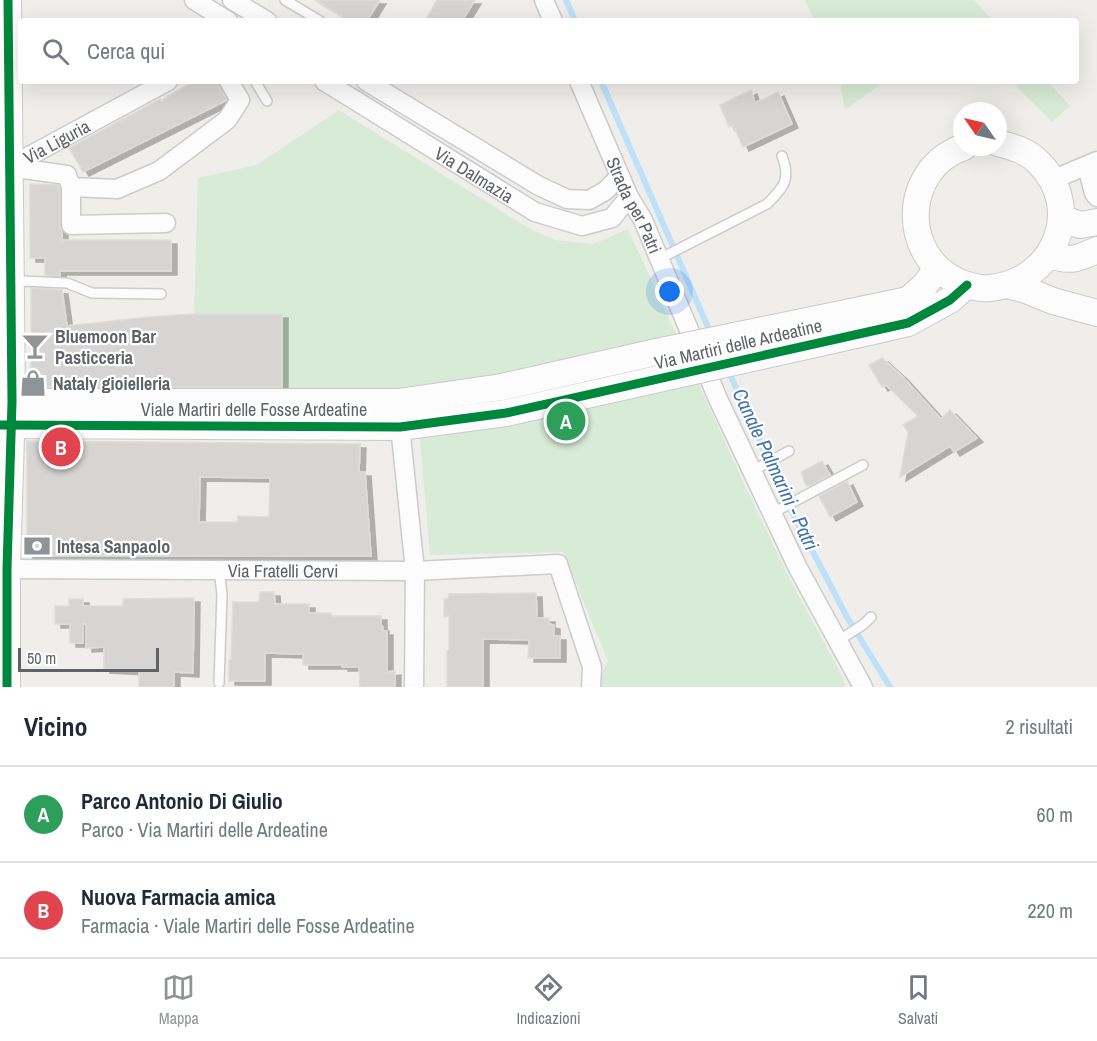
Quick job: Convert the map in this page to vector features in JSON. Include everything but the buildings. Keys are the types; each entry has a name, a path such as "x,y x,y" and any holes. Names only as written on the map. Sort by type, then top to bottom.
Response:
{"street":[{"path":"7,687 6,413 10,282 9,167 4,118 8,0"},
{"path":"194,0 223,18"},
{"path":"232,0 262,18"},
{"path":"544,0 552,18"},
{"name":"Via Liguria","path":"9,167 162,84"},
{"path":"166,223 71,225 71,188 117,189 159,171 227,120 240,100 231,84"},
{"name":"Via Dalmazia","path":"329,84 535,212 582,226 612,218 629,197"},
{"name":"Via Dalmazia","path":"371,84 539,186 567,199 589,200 605,191 620,176"},
{"name":"Strada per Patri","path":"580,84 629,197 643,220 718,399 757,468 777,510 798,568 844,637 863,687"},
{"path":"953,151 935,164 922,183 915,205 916,228 923,249 937,268 967,285 987,288 1007,285 1023,279 1043,261 1055,243 1059,231 1059,198 1052,180 1038,162 1019,149 1007,146"},
{"path":"1052,180 1092,164 1094,193 1097,198"},
{"name":"Via Liguria","path":"9,167 66,175 71,188"},
{"path":"1060,218 1080,225 1097,222"},
{"path":"1043,261 1077,259 1097,250"},
{"path":"1043,261 1044,283 1064,297 1092,311"},
{"name":"Via Martiri delle Ardeatine","path":"506,413 867,320 908,300 925,285 937,268"},
{"name":"Via Martiri delle Ardeatine","path":"502,387 652,353 867,320 908,323 950,300 967,285"},
{"path":"1007,285 1053,301 1092,311"},
{"name":"Viale Martiri delle Fosse Ardeatine","path":"399,414 502,387"},
{"name":"Viale Martiri delle Fosse Ardeatine","path":"6,413 506,413"},
{"path":"399,414 416,571 414,687"},
{"name":"Via Fratelli Cervi","path":"7,568 416,571 558,564 592,667 591,687"}],"lane":[{"path":"285,0 315,18"},
{"path":"257,84 267,100"},
{"path":"659,259 767,204 781,191 787,178 787,168 782,156"},
{"path":"10,282 67,283 92,293 161,294"},
{"path":"757,468 789,451"},
{"path":"777,510 863,465"},
{"path":"219,570 222,594 219,683"},
{"path":"844,637 868,620"}],"green space":[{"path":"805,0 974,0 990,18 814,18"},
{"path":"841,84 881,84 845,110"},
{"path":"1014,84 1050,84 1070,106 1052,122"},
{"path":"339,110 527,227 555,240 593,244 628,229 746,488 787,574 843,678 845,687 601,687 601,674 608,661 563,552 430,555 420,439 413,392 282,393 282,314 194,314 198,178 257,165"}],"waterway":[{"name":"Canale Palmarini - Patri","path":"566,0 574,18"},
{"name":"Canale Palmarini - Patri","path":"602,84 711,334"},
{"name":"Canale Palmarini - Patri","path":"728,370 791,510 847,617 890,687"}],"cycle path":[{"path":"7,687 7,569 12,402 8,0"},
{"path":"0,425 400,427 506,413 908,323 950,300 967,285"}],"place":[{"name":"Bluemoon Bar Pasticceria","path":"35,346"},
{"name":"Nataly gioielleria","path":"33,383"},
{"name":"Parco Antonio Di Giulio","path":"566,421"},
{"name":"Nuova Farmacia amica","path":"61,447"},
{"name":"Intesa Sanpaolo","path":"37,546"}]}
